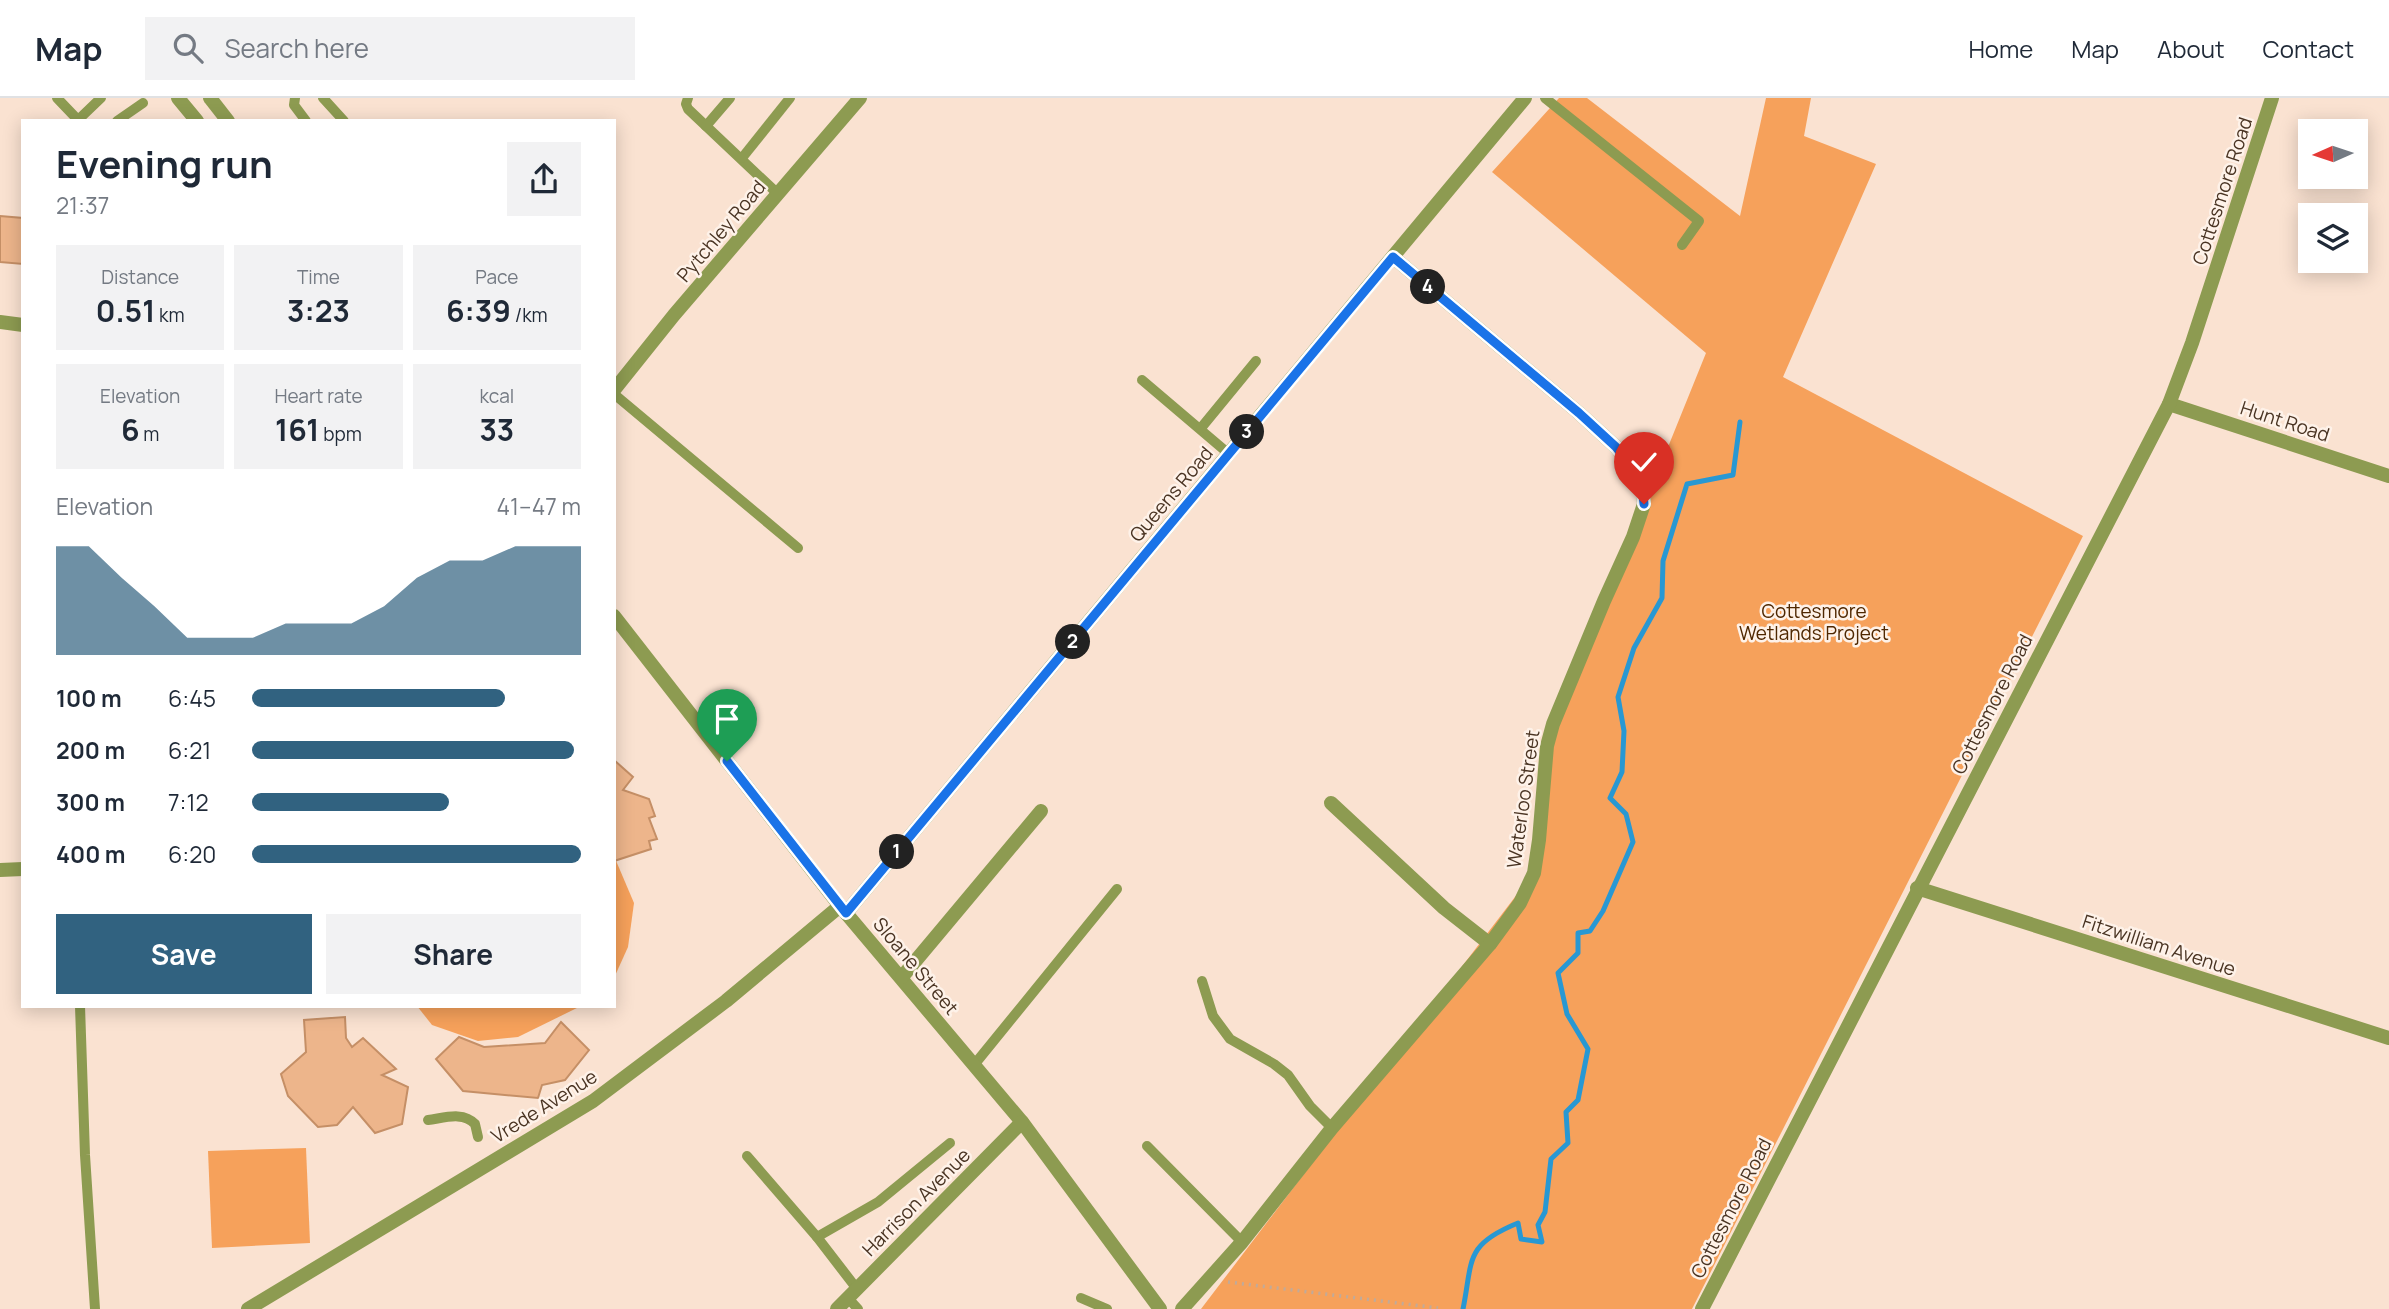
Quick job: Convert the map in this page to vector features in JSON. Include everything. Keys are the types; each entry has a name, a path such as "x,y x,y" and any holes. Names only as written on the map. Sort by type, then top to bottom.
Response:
{"street":[{"path":"178,98 195,119"},
{"path":"210,98 226,119"},
{"name":"Pytchley Road","path":"616,390 860,98"},
{"name":"Queens Road","path":"843,910 1229,454 1525,98"},
{"name":"Cottesmore Road","path":"1702,1309 2169,404 2192,343 2272,98"},
{"name":"Waterloo Street","path":"1182,1309 1242,1242 1332,1128 1490,944 1529,888 1539,840 1547,746 1553,724 1640,519 1644,495 1638,475 1616,447 1393,257"},
{"path":"0,322 21,325"},
{"name":"Hunt Road","path":"2169,404 2389,476"},
{"name":"Sloane Street","path":"616,619 843,910 1022,1122 1160,1309"},
{"path":"1331,803 1444,908 1490,944"},
{"path":"902,977 1041,811"},
{"path":"0,870 21,869"},
{"name":"Fitzwilliam Avenue","path":"1917,888 2389,1038"},
{"name":"Vrede Avenue","path":"248,1309 593,1101 843,910"},
{"name":"Harrison Avenue","path":"837,1309 1022,1122"}],"lane":[{"path":"295,98 294,105 304,119"},
{"path":"323,98 342,119"},
{"path":"688,98 688,109 778,194"},
{"path":"706,126 730,98"},
{"path":"742,158 790,98"},
{"path":"1545,98 1699,220 1682,245"},
{"path":"79,119 94,100"},
{"path":"65,101 77,119"},
{"path":"120,119 143,103"},
{"path":"1201,428 1256,362"},
{"path":"1142,380 1229,454"},
{"path":"616,394 798,548"},
{"path":"974,1065 1117,890"},
{"path":"1202,981 1213,1016 1230,1040 1274,1064 1288,1075 1310,1106 1332,1128"},
{"path":"80,1008 85,1155 95,1309"},
{"path":"428,1120 466,1117 475,1124 478,1138"},
{"path":"817,1237 877,1202 950,1143"},
{"path":"1147,1146 1242,1242"},
{"path":"747,1156 817,1237 853,1293 858,1309"},
{"path":"1081,1298 1107,1309"}],"path":[{"path":"1209,1280 1438,1308"}],"green space":[{"name":"Cottesmore Wetlands Project","path":"1559,98 1587,98 1740,216 1766,98 1811,98 1804,136 1876,164 1783,377 2083,536 1692,1309 1201,1309 1531,876 1548,744 1706,353 1492,172"},
{"path":"616,861 634,903 628,947 616,974"},
{"path":"419,1008 577,1008 518,1037 478,1041 432,1025"},
{"path":"306,1148 310,1243 212,1248 208,1151"}],"building":[{"path":"0,216 21,218 21,264 0,262"},
{"path":"616,762 633,777 623,790 649,799 655,816 649,818 657,839 649,841 651,849 616,860"},
{"path":"345,1017 346,1038 352,1047 363,1038 396,1069 382,1075 408,1087 402,1124 375,1133 353,1107 337,1125 318,1127 288,1096 281,1074 306,1052 304,1020"},
{"path":"561,1022 589,1050 565,1080 542,1085 538,1098 463,1091 436,1059 459,1037 484,1047 545,1043"}],"waterway":[{"path":"1463,1309 1474,1256 1488,1239 1518,1223 1521,1239 1542,1242 1538,1225 1545,1212 1551,1159 1568,1143 1566,1112 1578,1100 1588,1049 1567,1014 1558,973 1578,953 1578,933 1590,931 1603,911 1633,842 1626,814 1610,798 1622,772 1624,731 1618,697 1634,648 1662,598 1663,561 1687,484 1733,475 1740,422"}],"route":[{"path":"727,761 846,913 1393,257 1616,447 1638,475 1644,504"}]}
